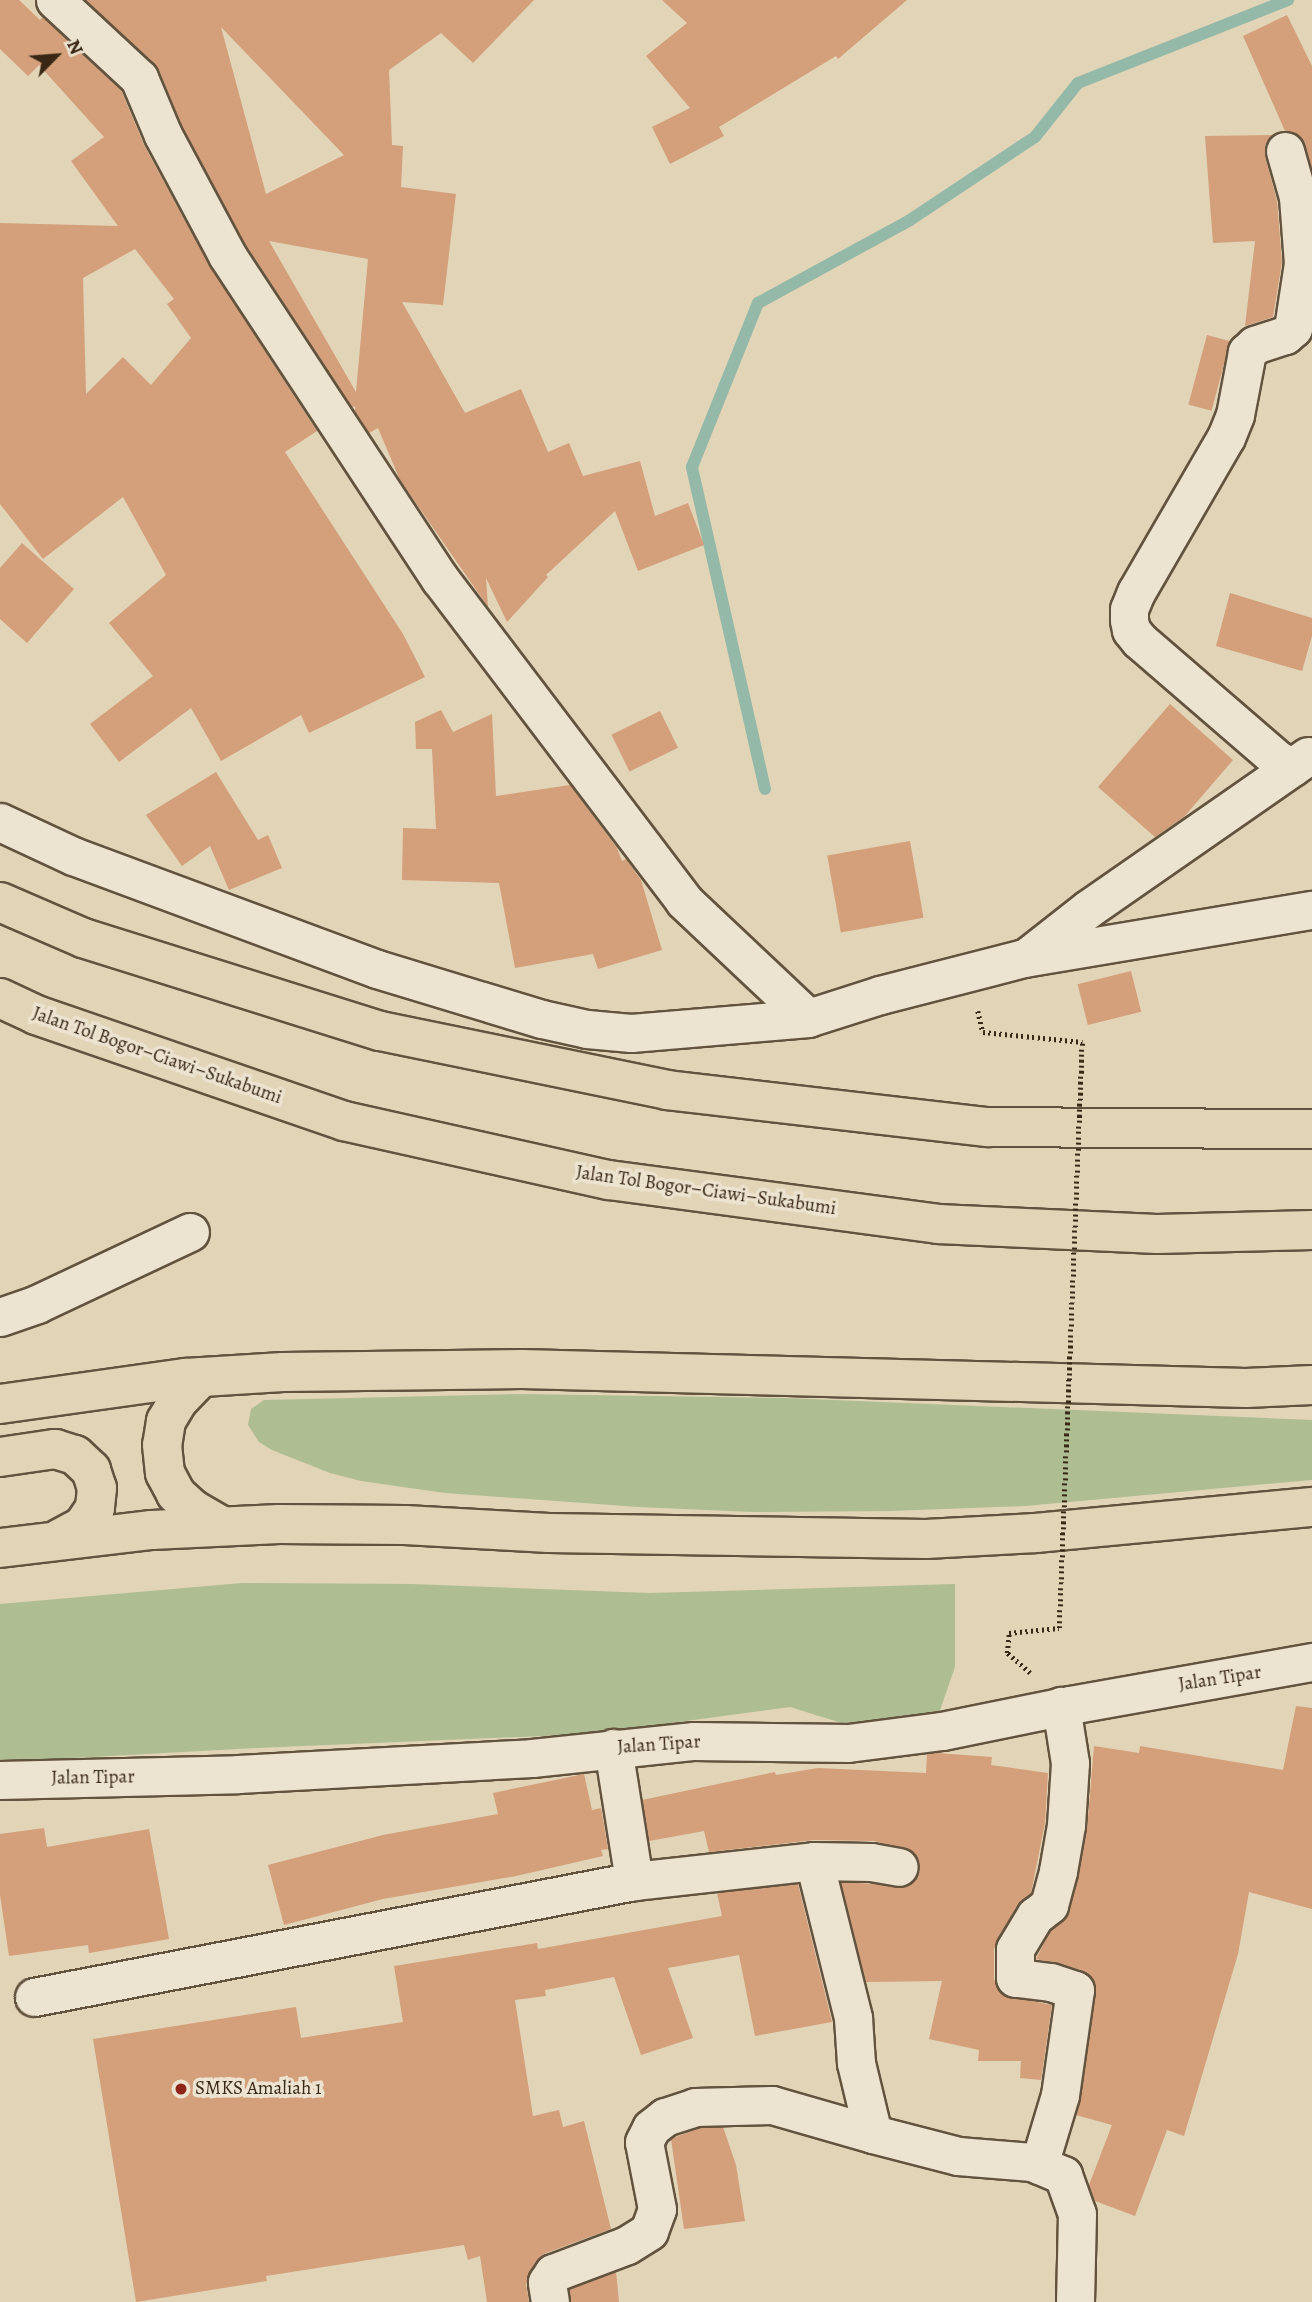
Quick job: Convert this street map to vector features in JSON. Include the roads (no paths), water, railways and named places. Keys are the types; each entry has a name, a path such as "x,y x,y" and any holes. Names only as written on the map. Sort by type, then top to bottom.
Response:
{"highway":[{"path":"0,902 83,938 380,1031 667,1090 988,1127 1312,1129"},
{"name":"Jalan Tol Bogor–Ciawi–Sukabumi","path":"0,998 36,1015 344,1121 609,1180 938,1224 1157,1234 1312,1230"},
{"path":"0,1404 95,1389 201,1377 283,1372 522,1368 1246,1388 1312,1385"},
{"path":"201,1377 178,1401 166,1421 162,1445 165,1473 176,1494 194,1510 220,1525"},
{"path":"0,1457 55,1449 75,1455 91,1470 97,1488 95,1508 83,1526 59,1539"},
{"path":"0,1548 59,1539 220,1525 405,1525 549,1533 926,1539 1036,1534 1312,1507"}],"street":[{"path":"55,0 139,78 163,135 227,254 447,589 684,901 807,1018"},
{"path":"1285,151 1298,197 1303,263 1293,328 1284,335 1255,345 1247,352 1237,407 1226,437 1136,592 1129,608 1129,620 1131,630 1139,640 1278,760 1302,760"},
{"path":"1024,958 1088,909 1302,760"},
{"path":"0,822 73,856 232,918 377,969 542,1020 587,1029 631,1033 807,1018 880,995 1024,958 1312,910"},
{"path":"0,1317 37,1304 190,1232"},
{"name":"Jalan Tipar","path":"0,1780 262,1773 572,1755 613,1748 694,1741 848,1743 942,1731 1066,1705 1312,1662"},
{"path":"1039,2165 1060,2095 1075,1990 1050,1982 1015,1978 1016,1949 1035,1916 1049,1905 1058,1871 1066,1825 1070,1763 1066,1705"},
{"path":"613,1748 634,1881"},
{"path":"814,1861 853,2018 856,2063 873,2134"},
{"path":"34,1997 634,1881 814,1861 871,1862 899,1867"},
{"path":"550,2302 547,2282 553,2273 627,2245 649,2231 657,2210 644,2142 651,2128 666,2117 695,2107 772,2105 958,2156 1039,2165 1063,2175 1069,2185 1077,2214 1075,2302"}],"waterway":[{"path":"765,789 692,467 758,303 910,220 1035,137 1078,83 1288,0"}],"place":[{"name":"SMKS Amaliah 1","path":"181,2089"}]}
